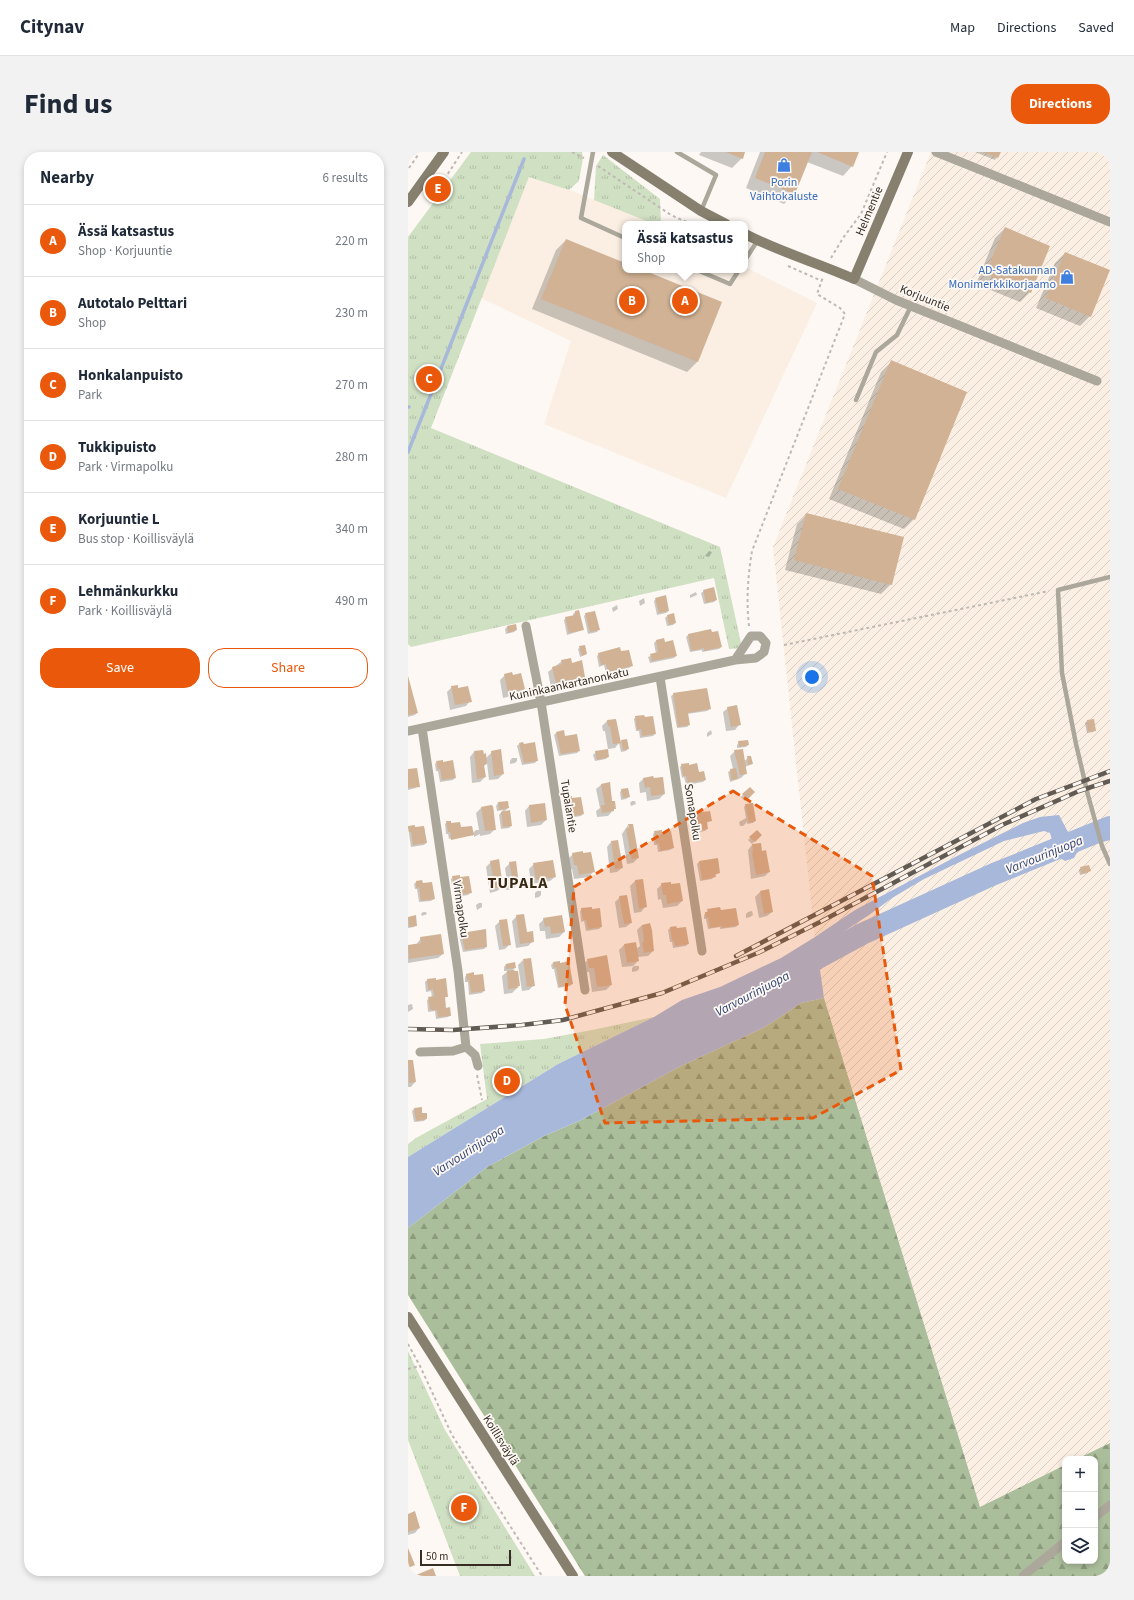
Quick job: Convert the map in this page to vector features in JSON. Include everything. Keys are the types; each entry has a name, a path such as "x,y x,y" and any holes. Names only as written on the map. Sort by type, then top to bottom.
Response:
{"street":[{"path":"408,202 444,152"},
{"name":"Helmentie","path":"854,279 908,152"},
{"path":"936,152 1110,222"},
{"path":"616,153 701,211 720,221"},
{"name":"Korjuuntie","path":"748,235 827,267 911,306 1097,381"},
{"name":"Tupalantie","path":"526,626 541,702 584,990"},
{"path":"734,660 751,636"},
{"name":"Kuninkaankartanonkatu","path":"408,731 734,660 756,658 764,652 766,643 760,636 751,636"},
{"name":"Somapolku","path":"660,677 702,951"},
{"name":"Virmapolku","path":"422,728 458,971 466,1047"},
{"path":"420,1052 453,1051 466,1047 475,1055 478,1066"},
{"name":"Koillisväylä","path":"408,1317 573,1576"},
{"path":"1098,1515 1110,1505"},
{"path":"1023,1576 1062,1544"}],"lane":[{"path":"593,152 581,218 622,237"},
{"path":"676,152 716,175 701,211"},
{"path":"748,255 758,240"},
{"path":"704,273 730,284 737,273"},
{"path":"856,400 876,352 897,335 911,306"},
{"path":"1110,577 1058,590 1062,673 1088,795 1102,846 1110,864"}],"path":[{"path":"409,168 418,155 414,152"},
{"path":"438,189 462,152"},
{"path":"572,152 590,162 670,215 685,221"},
{"path":"751,636 748,615 748,578 752,551 846,314 840,308 817,294 834,251 861,214 887,152"},
{"path":"784,645 1058,590"},
{"path":"478,1066 477,1076 482,1100"},
{"path":"487,1105 492,1111"},
{"path":"408,1344 420,1366 452,1435 542,1576"},
{"path":"408,1369 420,1366"}],"highlighted area":[{"path":"733,791 872,876 901,1070 813,1118 605,1123 565,1005 574,887"}],"shaded area":[{"path":"931,152 1110,152 1110,1576 1010,1576 980,1508 824,998 816,949 773,547"},
{"path":"529,177 570,190 647,221 622,221 622,273 748,273 748,268 817,303 726,498 544,424 571,341 481,298"}],"green space":[{"path":"471,152 582,152 583,158 579,181 569,190 529,177 431,428 720,547 742,648 729,649 714,578 411,647 408,644 408,237"},
{"path":"603,155 660,199 661,221 646,221 594,200 596,166"},
{"path":"824,998 980,1507 1062,1466 1062,1564 1098,1564 1098,1456 1083,1456 1110,1443 1110,1576 585,1576 408,1295 408,1228 487,1167 544,1136 581,1120 681,1066 765,1027 801,1003"},
{"path":"654,1017 558,1064 408,1157 408,1144 416,1138 487,1099 480,1044 544,1039"},
{"path":"408,1351 445,1430 535,1576 460,1576 408,1440"}],"water":[{"path":"1059,815 1069,834 1110,821 1110,840 1088,846 1077,852 1074,858 1065,861 1057,856 1050,833 1044,831 1004,841 924,879 892,898 817,949 824,998 801,1003 765,1027 681,1066 581,1120 544,1136 487,1167 408,1228 408,1157 558,1064 654,1017 682,1000 720,987 781,958 855,910 1023,823 1040,817"}],"building":[{"path":"726,152 745,152 743,159"},
{"name":"Porin Vaihtokaluste","path":"765,152 812,152 795,194 755,178"},
{"name":"Porin Vaihtokaluste","path":"817,152 859,152 853,167"},
{"path":"983,152 1001,152 998,158"},
{"path":"1005,227 1050,246 1031,293 985,274"},
{"path":"566,239 622,262 622,273 650,273 722,302 698,362 541,299"},
{"path":"1065,252 1110,270 1091,317 1046,298"},
{"path":"891,360 967,392 915,520 838,489"},
{"path":"806,513 904,537 892,585 794,560"},
{"path":"714,587 717,600 706,603 703,590"},
{"path":"666,595 669,611 659,613 655,598"},
{"path":"579,610 584,630 569,633 565,617 575,615 575,611"},
{"path":"595,611 600,630 590,632 585,613"},
{"path":"674,613 676,623 669,625 667,615"},
{"path":"516,624 517,630 508,633 507,626"},
{"path":"711,629 712,632 718,631 722,647 704,651 704,648 691,651 688,634"},
{"path":"664,638 665,642 673,640 677,656 652,661 650,654 658,652 656,640"},
{"path":"585,645 587,654 582,656 579,646"},
{"path":"620,647 621,651 629,650 633,666 608,672 606,664 601,665 598,653"},
{"path":"571,658 572,663 582,660 585,677 556,683 552,667 562,664 561,660"},
{"path":"512,672 513,675 521,673 525,689 508,693 504,674"},
{"path":"408,676 418,713 408,715"},
{"path":"458,685 458,688 468,686 472,702 455,705 451,686"},
{"path":"707,688 711,709 688,713 690,725 678,727 673,693"},
{"path":"737,705 741,725 731,727 727,707"},
{"path":"644,715 645,717 653,716 656,734 642,736 641,729 637,730 635,716"},
{"path":"616,719 621,743 613,744 610,726 608,727 607,720"},
{"path":"1094,719 1096,731 1088,732 1087,720"},
{"path":"564,730 565,736 577,734 580,751 561,754 556,732"},
{"path":"627,739 629,749 623,750 621,740"},
{"path":"748,740 749,745 739,747 738,741"},
{"path":"523,742 524,744 535,742 538,761 524,763 519,743"},
{"path":"501,749 504,774 494,776 491,751"},
{"path":"608,749 609,757 597,760 595,751"},
{"path":"743,749 747,774 740,775 734,750"},
{"path":"483,750 484,754 486,753 487,764 484,765 486,777 477,779 474,751"},
{"path":"747,756 751,756 753,764 748,765"},
{"path":"443,760 443,762 453,760 456,778 442,780 440,769 438,769 436,761"},
{"path":"689,763 689,765 697,763 699,772 704,771 706,780 688,783 686,776 683,776 681,764"},
{"path":"417,768 420,787 408,788 408,769"},
{"path":"736,768 738,779 731,780 730,769"},
{"path":"653,776 654,778 663,777 665,794 651,796 650,787 645,788 643,778"},
{"path":"610,782 612,801 615,801 616,809 614,809 614,811 602,813 601,805 605,805 601,784"},
{"path":"750,787 755,792 747,800 742,794"},
{"path":"628,788 630,797 623,798 621,789"},
{"path":"572,796 572,798 581,797 584,814 570,817 568,804 566,804 565,797"},
{"path":"508,801 509,808 499,810 498,802"},
{"path":"545,803 547,820 531,823 529,805"},
{"path":"753,803 756,821 749,823 745,804"},
{"path":"493,806 496,830 485,831 481,807"},
{"path":"510,810 512,826 503,827 501,812"},
{"path":"710,811 712,821 707,822 708,829 695,831 692,813"},
{"path":"446,821 451,821 451,823 460,822 461,827 472,826 474,835 451,840"},
{"path":"628,824 633,824 639,858 632,859 631,856 626,829 629,828"},
{"path":"415,825 415,827 424,826 427,843 413,845 411,832 409,832 408,826"},
{"path":"662,830 662,832 671,831 674,848 660,851 659,843 656,844 654,831"},
{"path":"757,830 762,835 755,842 749,837"},
{"path":"618,840 623,868 615,869 611,841"},
{"path":"761,843 762,851 766,850 770,872 756,875 752,844"},
{"path":"583,851 583,853 591,852 595,872 579,875 577,865 574,865 572,853"},
{"path":"718,858 720,873 715,874 716,877 702,880 699,861"},
{"path":"499,859 503,887 495,888 490,861"},
{"path":"553,860 556,877 536,880 533,863"},
{"path":"516,861 519,884 510,885 509,878 512,878 509,862"},
{"path":"1089,865 1091,871 1082,874 1080,867"},
{"path":"460,875 460,877 469,876 472,893 458,895 456,884 454,884 452,876"},
{"path":"643,879 647,907 639,909 635,880"},
{"path":"422,880 423,883 432,882 435,899 421,901 419,887 416,888 416,881"},
{"path":"671,882 671,884 680,883 683,901 667,904 666,895 663,895 661,883"},
{"path":"769,889 773,912 764,914 760,891"},
{"path":"627,895 632,923 624,924 619,896"},
{"path":"592,907 592,909 600,908 602,927 588,929 586,920 583,920 581,908"},
{"path":"720,907 721,910 736,908 739,925 722,928 722,926 710,928 708,917 706,918 705,912 708,912 707,909"},
{"path":"524,914 527,932 533,931 534,942 520,944 516,915"},
{"path":"416,915 417,926 409,927 408,917"},
{"path":"562,915 565,932 551,934 550,926 545,927 543,918"},
{"path":"507,919 511,945 503,946 499,920"},
{"path":"650,923 654,951 644,953 642,942 644,942 642,925"},
{"path":"676,926 677,928 686,927 689,944 675,946 674,940 672,941 670,927"},
{"path":"486,929 487,947 465,950 461,933"},
{"path":"441,934 444,954 409,959 408,945 421,943 420,937"},
{"path":"636,942 639,961 627,963 624,944"},
{"path":"607,955 612,985 597,987 594,968 589,968 587,959"},
{"path":"531,958 535,986 527,987 523,959"},
{"path":"560,961 560,963 569,961 573,984 559,987 556,967 554,968 553,962"},
{"path":"515,962 516,968 506,969 506,964"},
{"path":"507,971 518,971 520,986 517,986 518,988 508,989"},
{"path":"474,972 474,975 483,974 485,991 471,993 469,980 467,980 466,974"},
{"path":"436,978 436,980 446,978 448,997 445,997 446,1008 450,1007 451,1016 438,1017 437,1010 430,1010 428,997 434,996 433,989 428,990 427,979"},
{"path":"408,1060 413,1060 416,1082 409,1083"},
{"path":"422,1107 422,1113 427,1113 427,1119 416,1121 414,1108"},
{"path":"415,1511 420,1528 408,1532 408,1514"},
{"path":"408,1548 415,1565 408,1568"},
{"path":"433,1568 436,1576 416,1575"}],"waterway":[{"path":"408,452 524,159"},
{"name":"Varvourinjuopa","path":"792,972 862,934 994,874 1110,827"}],"railway":[{"path":"736,956 1036,799 1110,771"},
{"path":"408,1029 453,1030 522,1025 563,1020 662,993 760,952 820,922 1002,825 1079,791 1110,781"}],"place":[{"name":"Porin Vaihtokaluste","path":"784,165"},
{"name":"Korjuuntie L","path":"438,189"},
{"name":"AD-Satakunnan Monimerkkikorjaamo","path":"1067,277"},
{"name":"Autotalo Pelttari","path":"632,301"},
{"name":"Ässä katsastus","path":"685,301"},
{"name":"Honkalanpuisto","path":"429,379"},
{"name":"Tukkipuisto","path":"507,1081"},
{"name":"Lehmänkurkku","path":"464,1508"}],"district":[{"name":"TUPALA","path":"518,882"}]}
